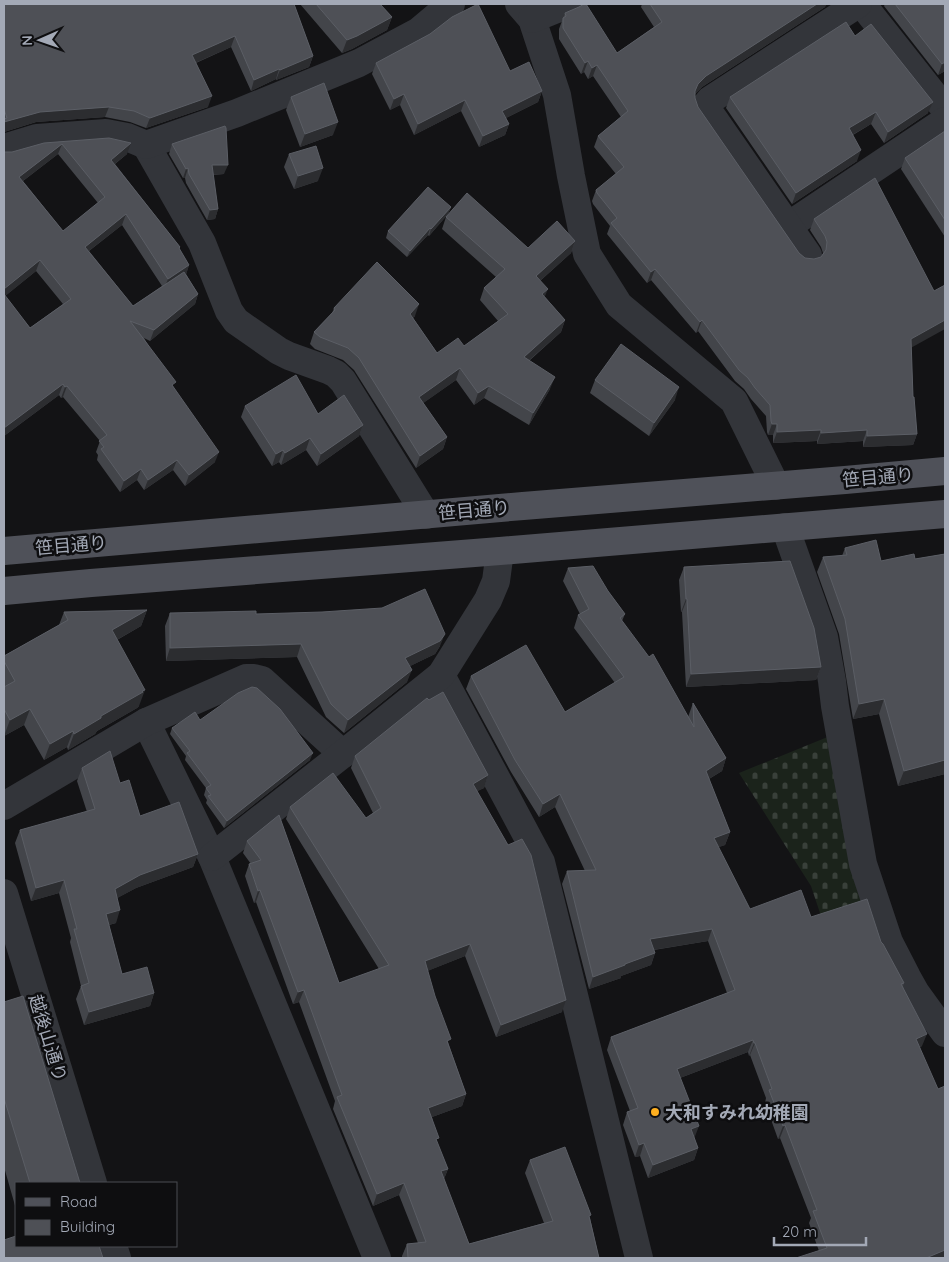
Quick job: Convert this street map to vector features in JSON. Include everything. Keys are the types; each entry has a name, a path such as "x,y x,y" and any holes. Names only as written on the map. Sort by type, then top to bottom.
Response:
{"main road":[{"name":"笹目通り","path":"4,551 945,471"},
{"path":"4,591 945,514"}],"street":[{"path":"146,145 237,113 359,63 419,31 451,4"},
{"path":"569,4 526,11 557,95 587,254 619,305 734,401 776,486"},
{"path":"808,255 707,109 706,105 710,100 860,4 945,109"},
{"path":"788,226 945,121"},
{"path":"4,148 37,138 106,133 128,137 146,145 202,243 229,312 236,321 288,356 328,370 336,374 343,381 426,515"},
{"path":"786,527 824,637 863,864 890,942 916,993 945,1033"},
{"path":"212,857 441,675 488,600 496,581 500,551"},
{"path":"441,675 541,862 639,1258"},
{"path":"4,806 146,722 246,678 262,680 343,754"},
{"path":"146,722 212,857 377,1258"},
{"name":"越後山通り","path":"4,893 93,1182"}],"green space":[{"path":"830,736 867,905 823,922 811,886 739,773"}],"building":[{"path":"4,4 294,4 313,56 254,80 235,36 192,55 212,96 150,118 134,111 109,107 40,112 4,122 4,119 7,118 4,109"},
{"path":"316,4 380,4 392,17 347,40"},
{"path":"478,4 510,71 529,62 542,91 502,111 509,124 483,136 465,100 418,124 404,94 394,99 376,63 430,34 452,17"},
{"path":"586,4 617,53 662,22 650,4 817,4 706,76 698,84 695,98 698,107 799,253 805,258 814,259 821,257 826,250 827,242 825,236 814,219 875,178 934,291 945,285 945,320 911,339 913,397 917,434 867,436 867,430 821,433 821,430 777,432 777,424 772,424 771,421 770,405 739,370 702,320 700,322 655,269 651,272 611,223 617,218 596,190 624,167 598,136 628,111 597,65 592,68 588,61 585,63 563,28 565,13"},
{"path":"895,4 945,4 945,62 942,64"},
{"path":"846,22 855,36 871,24 933,102 888,132 876,112 849,128 861,150 796,193 730,97"},
{"path":"324,83 338,122 305,134 291,97"},
{"path":"225,126 228,165 212,165 218,209 210,210 189,174 188,168 186,169 172,144"},
{"path":"945,131 945,220 905,158"},
{"path":"109,138 131,143 111,160 180,247 189,265 168,279 126,214 85,247 133,306 184,272 198,294 154,330 130,321 176,382 172,385 219,452 189,475 177,460 148,480 141,469 124,481 101,449 104,447 99,441 107,435 67,386 65,387 63,384 4,428 4,294 30,328 71,299 40,260 4,289 4,152 12,152 44,143","holes":["62,144 105,197 63,231 19,177"]},
{"path":"316,146 323,168 298,176 289,154"},
{"path":"428,187 451,207 410,251 388,231"},
{"path":"467,193 528,248 557,221 575,241 536,276 548,289 542,294 565,320 524,357 555,377 533,413 489,386 478,393 460,368 419,397 447,437 420,456 359,358 348,348 320,337 314,332 377,262 419,304 410,314 437,353 458,338 464,346 508,314 484,288 505,269 446,217"},
{"path":"621,344 679,387 654,423 595,380"},
{"path":"296,375 318,414 344,395 363,425 321,454 310,438 285,453 283,450 276,454 245,406"},
{"path":"876,540 881,561 914,554 915,559 945,554 945,760 904,771 884,699 859,704 845,619 823,557 847,555 845,548"},
{"path":"790,561 814,628 821,667 691,674 684,567"},
{"path":"593,566 625,614 620,618 649,657 653,654 694,727 693,703 726,758 706,771 730,832 714,838 750,909 801,890 811,917 867,899 881,942 904,983 901,984 927,1034 916,1039 938,1089 945,1086 945,1250 926,1258 796,1258 827,1248 813,1211 817,1210 785,1125 783,1126 769,1090 772,1089 753,1040 677,1069 699,1126 691,1129 698,1148 653,1165 644,1143 639,1145 627,1112 638,1108 611,1037 735,990 712,929 650,939 655,953 593,977 567,871 596,870 560,794 543,804 515,760 471,676 526,645 565,712 624,677 578,615 589,609 568,568"},
{"path":"425,589 445,634 440,641 405,658 412,670 348,720 331,704 301,644 170,648 170,613 256,611 256,614 382,608"},
{"path":"147,610 112,630 145,690 143,692 74,734 73,731 50,744 30,709 10,720 4,709 4,687 15,681 4,661 4,656 68,620 64,612"},
{"path":"252,687 257,688 280,709 313,753 227,821 208,796 211,795 206,788 211,785 187,753 190,751 172,728 195,712 200,720 238,693"},
{"path":"443,692 488,775 473,784 508,845 522,839 531,855 566,1000 501,1025 470,944 425,961 435,996 451,1039 447,1041 466,1094 428,1108 439,1138 436,1139 448,1169 441,1171 469,1244 553,1221 530,1160 565,1147 591,1215 589,1216 599,1258 408,1258 407,1244 426,1242 404,1183 377,1194 337,1097 342,1095 304,990 298,992 249,864 261,860 247,841 279,815 339,983 389,965 290,807 333,773 366,818 381,808 355,756 427,698 429,700"},
{"path":"110,751 120,783 129,780 140,816 179,802 198,854 140,875 115,889 120,910 106,914 122,974 147,967 154,993 89,1012 81,986 89,983 74,929 77,929 64,880 36,888 20,830 95,809 82,768"},
{"path":"23,996 80,1182 30,1182 4,1098 4,1002"},
{"path":"15,1236 15,1247 99,1247 103,1258 4,1258 4,1240"}],"place":[{"name":"大和すみれ幼稚園","path":"655,1112"}]}
